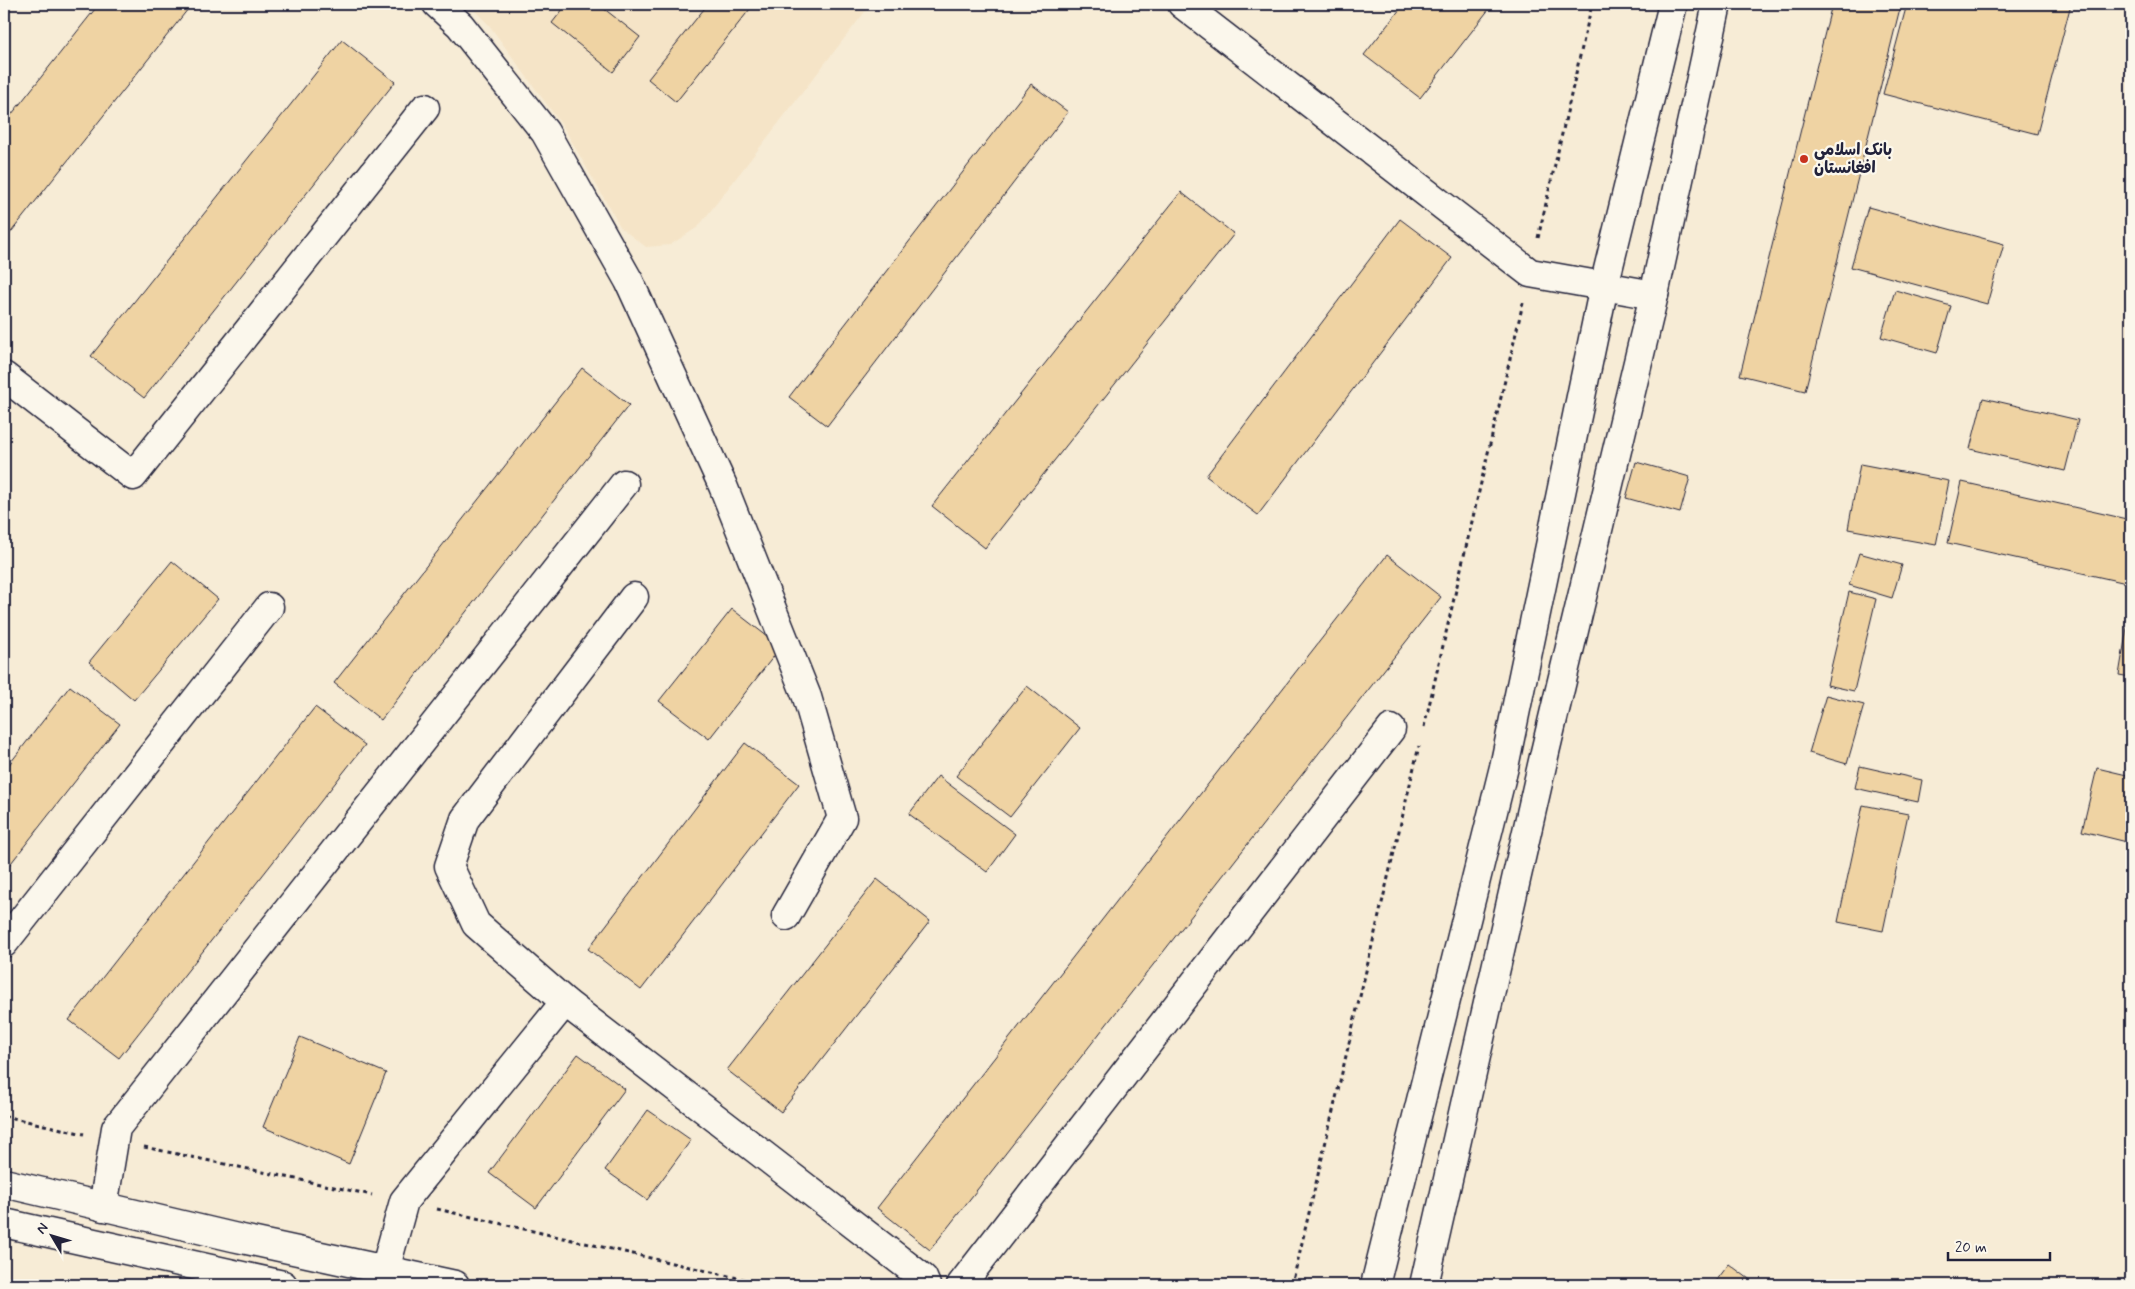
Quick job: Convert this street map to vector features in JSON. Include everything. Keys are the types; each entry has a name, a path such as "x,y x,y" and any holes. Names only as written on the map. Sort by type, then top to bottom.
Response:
{"main road":[{"path":"437,4 460,24 545,132 629,281 723,486 807,696 842,818 786,916"},
{"path":"1182,4 1530,273 1654,296"},
{"path":"1374,1285 1504,767 1604,286 1672,4"},
{"path":"1424,1285 1548,743 1654,296 1717,4"},
{"path":"4,376 133,476 425,108"},
{"path":"103,1207 116,1128 624,484"},
{"path":"634,597 465,819 449,866 476,924 565,1002 922,1278 926,1285"},
{"path":"4,943 269,607"},
{"path":"960,1285 1391,729"},
{"path":"385,1270 404,1201 565,1002"},
{"path":"4,1183 103,1207 455,1285"},
{"path":"4,1224 283,1285"}],"path":[{"path":"1422,736 1592,4"},
{"path":"1292,1285 1419,746"}],"shaded area":[{"path":"468,4 871,4 698,227 670,245 646,247 621,228 564,128 489,25"}],"building":[{"path":"99,4 192,4 4,241 4,124"},
{"path":"567,4 598,4 640,37 613,72 552,23"},
{"path":"708,4 754,4 676,102 648,79"},
{"path":"1404,4 1493,4 1420,98 1364,55"},
{"path":"1832,4 1901,4 1805,391 1740,375"},
{"path":"1907,4 2071,4 2037,134 1883,94"},
{"path":"342,40 395,82 144,398 91,356"},
{"path":"1031,84 1068,112 827,426 789,397"},
{"path":"1181,192 1234,234 985,548 932,506"},
{"path":"1868,207 2004,244 1987,304 1851,267"},
{"path":"1400,219 1452,258 1258,515 1206,476"},
{"path":"1895,290 1951,306 1937,353 1881,337"},
{"path":"582,368 629,405 381,720 334,683"},
{"path":"1983,398 2078,420 2065,471 1970,449"},
{"path":"1636,462 1690,477 1680,513 1626,498"},
{"path":"1860,464 1949,481 1936,545 1848,529"},
{"path":"1962,482 2131,520 2131,584 1948,543"},
{"path":"1859,553 1902,565 1892,598 1849,585"},
{"path":"1387,555 1441,597 930,1250 877,1208"},
{"path":"172,561 218,599 134,700 89,662"},
{"path":"1849,592 1876,599 1854,691 1827,685"},
{"path":"732,609 781,647 709,739 659,701"},
{"path":"2129,616 2131,617 2131,677 2119,675"},
{"path":"70,686 120,724 4,872 4,771"},
{"path":"1027,686 1080,728 1010,817 956,776"},
{"path":"1826,695 1864,705 1847,764 1809,753"},
{"path":"315,707 365,745 119,1058 69,1020"},
{"path":"745,743 799,784 641,990 588,949"},
{"path":"1860,766 1922,780 1918,802 1855,788"},
{"path":"2097,768 2131,776 2131,843 2082,831"},
{"path":"938,776 1015,834 987,872 909,814"},
{"path":"1863,805 1908,814 1883,931 1838,922"},
{"path":"877,879 930,921 781,1112 727,1070"},
{"path":"300,1037 386,1073 349,1164 263,1127"},
{"path":"578,1054 625,1089 536,1208 489,1173"},
{"path":"648,1110 691,1140 647,1200 605,1170"},
{"path":"1729,1264 1757,1285 1713,1285"}],"place":[{"name":"بانک اسلامی افغانستان","path":"1804,159"}]}
